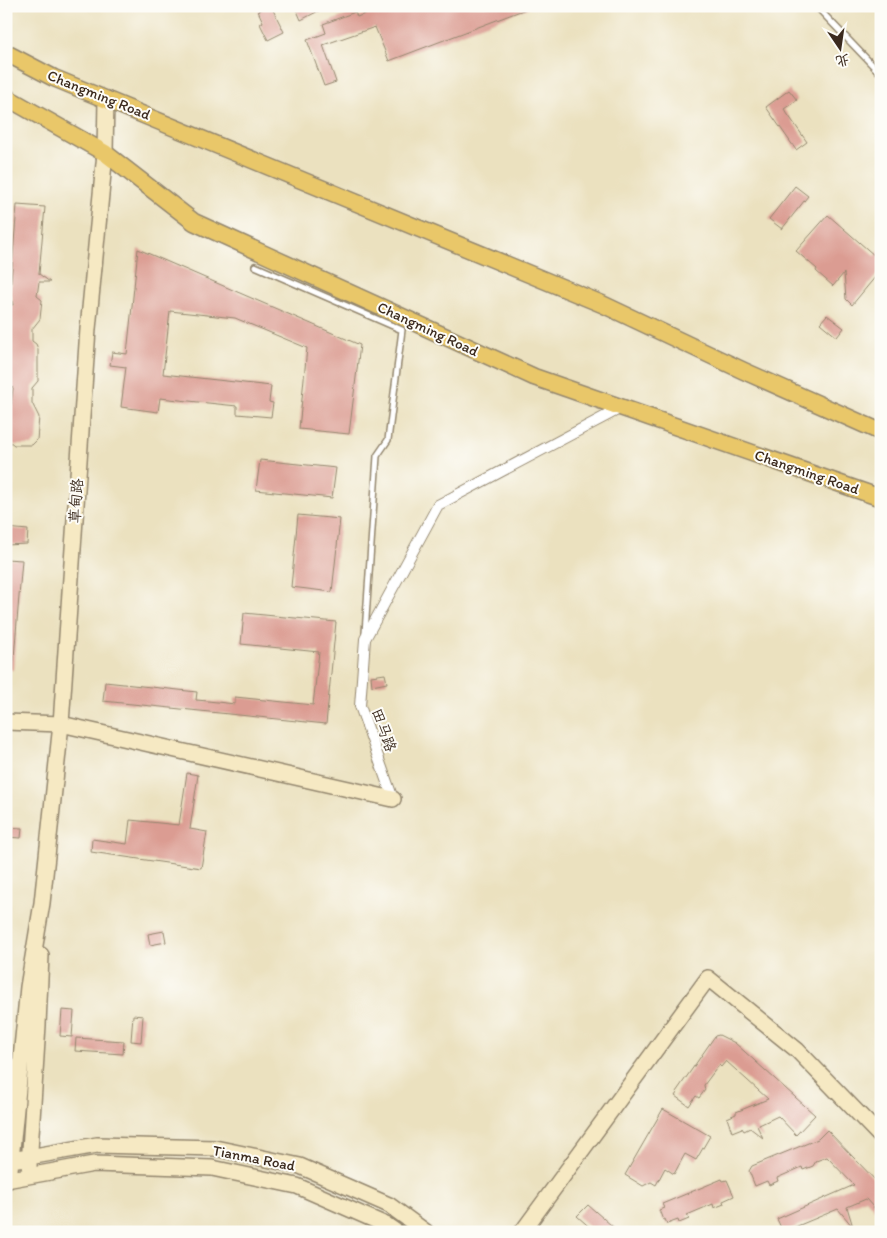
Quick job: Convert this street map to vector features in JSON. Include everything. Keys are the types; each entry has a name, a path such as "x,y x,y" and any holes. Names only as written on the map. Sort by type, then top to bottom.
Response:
{"main road":[{"name":"Changming Road","path":"6,53 54,78 602,304 744,371 881,432"},
{"name":"Changming Road","path":"6,97 105,153 194,222 534,377 881,498"}],"street":[{"name":"草甸路","path":"42,903 61,724 88,329 105,153 106,99"},
{"path":"365,639 438,505 621,408"},
{"name":"田马路","path":"365,639 360,706 393,799"},
{"path":"6,722 61,724 393,799"},
{"path":"28,1176 40,998 42,903"},
{"path":"8,1180 8,1161 28,987 42,903"},
{"path":"522,1232 708,978 797,1050 881,1137"},
{"name":"Tianma Road","path":"8,1161 96,1145 215,1148 300,1166 389,1205 426,1232"},
{"name":"Tianma Road","path":"8,1180 94,1164 212,1168 297,1186 386,1224 396,1232"}],"lane":[{"path":"816,6 881,74"},
{"path":"255,266 402,330 388,440 377,456 365,639"}],"building":[{"path":"260,6 271,6 284,32 268,40 260,24 263,22 258,11 261,9"},
{"path":"295,6 328,6 301,20"},
{"path":"385,6 531,7 389,61 375,27 323,45 336,82 324,86 307,40 326,33 323,24 355,12 357,17"},
{"path":"789,90 797,100 784,109 807,142 796,150 766,107"},
{"path":"795,186 808,196 782,229 769,219"},
{"path":"17,205 45,207 39,274 50,282 39,282 37,296 42,300 40,319 32,329 32,341 38,349 38,381 32,388 32,403 39,417 37,440 32,445 14,445 8,440 9,428 6,428 6,405 11,405 13,388 8,383 6,304 13,305 10,293"},
{"path":"828,215 875,256 881,249 881,270 852,305 846,299 844,273 833,286 796,251"},
{"path":"138,249 360,345 349,434 299,429 307,348 235,318 170,311 163,374 271,386 269,402 273,403 271,417 237,414 237,406 160,398 158,412 121,407 126,367 110,365 112,352 127,354"},
{"path":"827,315 844,328 837,337 820,323"},
{"path":"260,460 336,468 332,498 256,490"},
{"path":"298,515 340,519 332,592 291,587"},
{"path":"6,528 28,530 27,544 6,545"},
{"path":"6,559 22,560 13,670 6,670"},
{"path":"244,613 336,622 326,724 103,701 105,682 197,692 196,700 235,704 235,697 313,705 319,652 241,644"},
{"path":"385,674 387,683 372,686 371,676"},
{"path":"187,773 198,775 190,829 207,832 201,868 91,852 92,839 127,844 130,820 179,825"},
{"path":"6,827 22,828 21,838 6,837"},
{"path":"164,931 166,942 150,945 148,934"},
{"path":"62,1010 74,1011 72,1037 60,1036"},
{"path":"133,1015 143,1016 141,1042 131,1041"},
{"path":"719,1035 735,1043 815,1115 796,1135 778,1116 757,1126 763,1138 750,1128 744,1131 742,1128 732,1132 727,1118 736,1114 736,1112 768,1099 726,1061 721,1067 719,1065 704,1085 705,1090 699,1098 696,1096 689,1106 675,1096 715,1036"},
{"path":"76,1038 124,1041 123,1054 75,1051"},
{"path":"663,1109 710,1136 696,1160 685,1154 674,1174 665,1168 656,1185 651,1182 643,1186 625,1175"},
{"path":"827,1130 881,1186 881,1216 866,1199 847,1207 853,1227 838,1209 783,1232 777,1219 854,1185 827,1157 816,1161 813,1166 803,1170 802,1167 777,1178 778,1181 769,1185 767,1181 755,1186 749,1171 752,1166 818,1139"},
{"path":"722,1179 723,1181 727,1180 734,1196 723,1201 724,1204 714,1208 713,1204 687,1215 689,1219 679,1223 678,1220 667,1224 665,1219 663,1220 659,1210 664,1208 662,1204"},
{"path":"588,1205 619,1232 595,1232 577,1216"}]}
